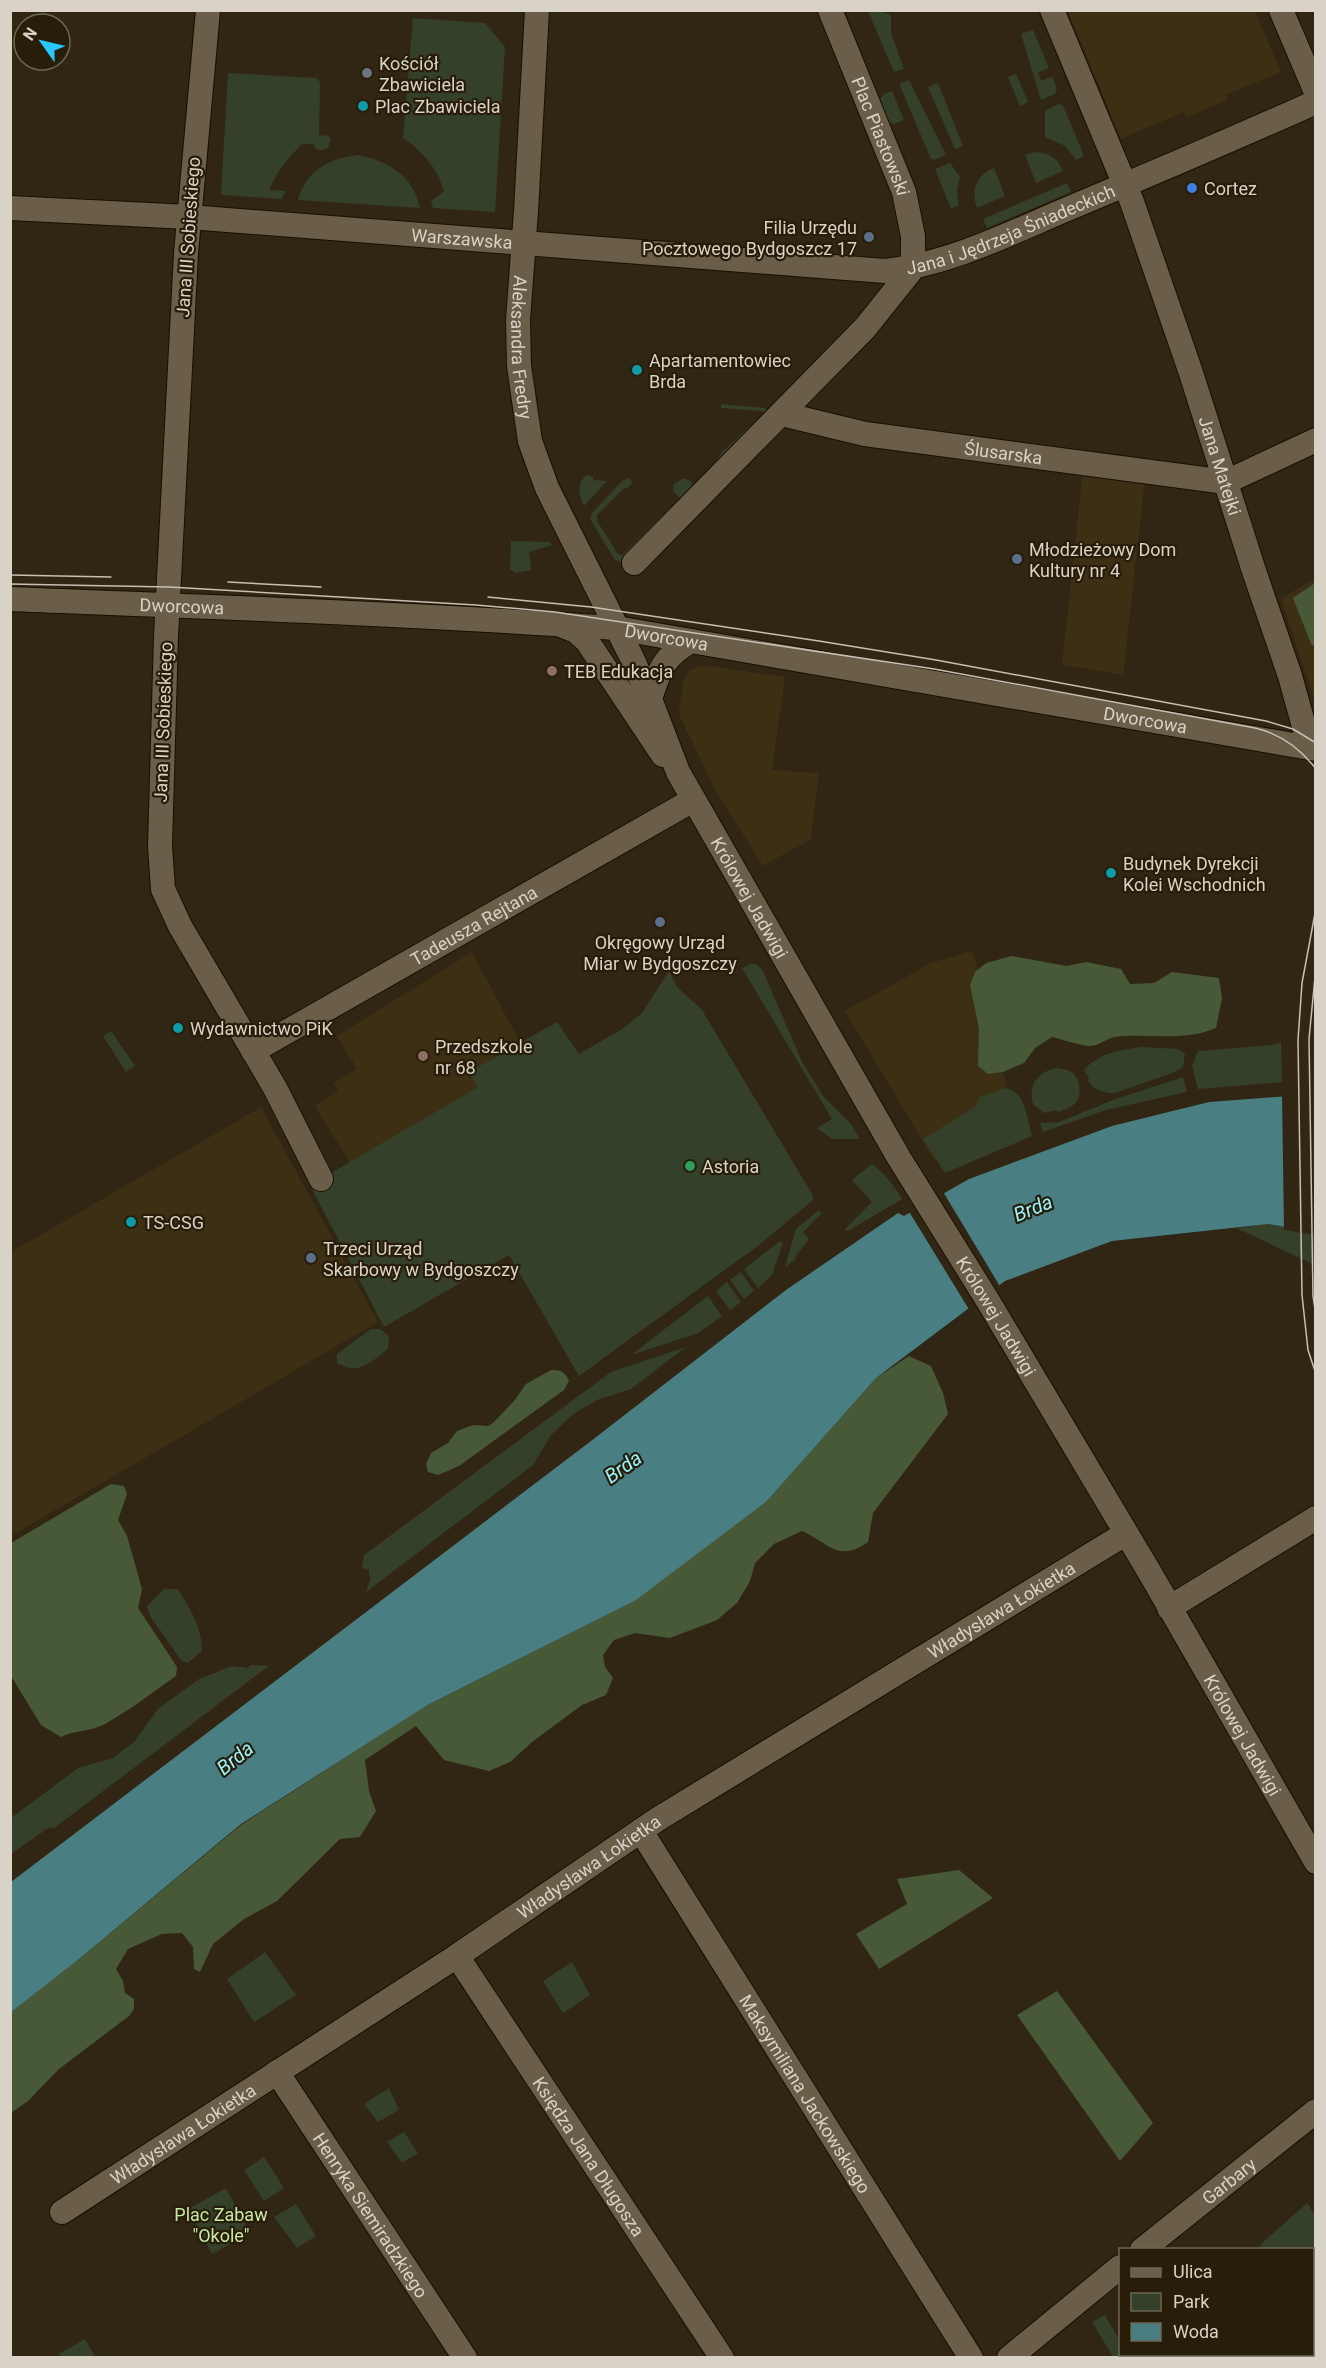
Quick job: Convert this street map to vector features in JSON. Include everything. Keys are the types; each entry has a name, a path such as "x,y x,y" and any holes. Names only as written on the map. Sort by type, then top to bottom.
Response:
{"street":[{"name":"Jana III Sobieskiego","path":"208,10 189,218 164,678 160,846 163,888 180,926 253,1051 321,1179"},
{"name":"Aleksandra Fredry","path":"537,10 518,320 519,366 530,441 547,488 616,628"},
{"name":"Plac Piastowski","path":"831,10 904,192 913,236 913,268"},
{"name":"Jana Matejki","path":"1052,10 1125,186 1191,373 1313,748"},
{"path":"1281,10 1316,92"},
{"name":"Jana i Jędrzeja Śniadeckich","path":"634,563 865,328 913,268 955,256 1125,186 1316,102"},
{"name":"Warszawska","path":"10,208 189,218 885,272 913,268"},
{"name":"Ślusarska","path":"782,414 865,434 1226,482"},
{"path":"1226,482 1316,440"},
{"name":"Dworcowa","path":"10,598 168,604 616,628 1313,748"},
{"name":"Królowej Jadwigi","path":"561,625 576,631 587,641 656,747 678,772"},
{"name":"Królowej Jadwigi","path":"616,628 650,699 678,772 693,800 909,1173 988,1301 1316,1862"},
{"path":"650,699 665,662 674,650 691,641"},
{"name":"Tadeusza Rejtana","path":"253,1051 693,800"},
{"path":"1169,1608 1316,1518"},
{"name":"Władysława Łokietka","path":"62,2212 457,1956 641,1831 1125,1534"},
{"name":"Maksymiliana Jackowskiego","path":"641,1831 971,2358"},
{"name":"Księdza Jana Długosza","path":"457,1956 722,2358"},
{"name":"Henryka Siemiradzkiego","path":"277,2072 465,2358"},
{"name":"Garbary","path":"1144,2248 1316,2110"},
{"path":"1009,2358 1119,2268"}],"shaded area":[{"path":"1068,11 1255,11 1281,72 1226,95 1228,100 1187,117 1184,112 1121,139"},
{"path":"1083,470 1145,478 1123,675 1062,665"},
{"path":"1315,578 1315,701 1281,599"},
{"path":"700,665 785,677 772,770 819,773 811,839 763,866 716,791 680,717 679,709 684,679 688,671"},
{"path":"972,951 986,994 1012,1113 934,1160 845,1011 931,963"},
{"name":"Przedszkole nr 68","path":"472,952 520,1042 470,1072 478,1087 350,1163 315,1106 338,1091 334,1083 357,1069 337,1036"},
{"path":"261,1107 378,1322 11,1536 11,1252"}],"green space":[{"path":"868,11 881,11 891,15 891,33 904,69 894,72"},
{"path":"413,18 485,23 505,47 495,212 433,208 431,201 444,191 441,183 428,161 403,138"},
{"path":"1033,30 1049,68 1038,73 1041,81 1052,77 1057,88 1055,94 1041,100 1021,34"},
{"path":"228,73 316,78 320,82 319,135 329,136 331,139 328,148 321,150 317,150 313,144 302,144 288,160 269,190 285,191 282,199 221,195"},
{"path":"1016,74 1028,102 1020,106 1008,77"},
{"path":"909,80 946,155 934,160 931,159 900,86 901,83"},
{"path":"938,83 963,146 955,149 928,87"},
{"path":"892,91 904,120 894,124 889,122 880,100 883,95"},
{"path":"1058,104 1063,105 1084,156 1076,160 1065,146 1045,137 1045,111"},
{"path":"1036,152 1052,157 1063,171 1036,183 1025,155"},
{"path":"359,155 390,166 398,172 412,187 420,208 298,200 307,181 321,167 338,159"},
{"path":"950,163 960,177 957,191 959,205 951,209 935,169"},
{"path":"994,168 1005,196 977,208 975,189 979,179"},
{"path":"1067,183 1071,192 987,228 983,219"},
{"path":"721,404 765,408 769,412 718,459 720,454 765,412 721,408"},
{"path":"586,475 593,477 593,480 607,481 584,506 579,490"},
{"path":"630,478 632,483 628,488 624,488 597,515 597,521 618,554 622,555 680,498 673,491 674,484 684,478 691,481 693,492 621,562 615,560 590,519 592,513 622,481"},
{"path":"511,541 549,542 552,545 529,552 531,570 515,573 510,569"},
{"path":"1315,583 1315,643 1312,646 1293,598"},
{"path":"1012,956 1067,966 1086,962 1121,969 1130,984 1154,983 1172,972 1219,978 1222,998 1216,1028 1191,1035 1114,1037 1091,1046 1052,1037 1035,1048 1024,1063 1003,1072 988,1074 978,1066 979,1028 970,985 975,972 986,963"},
{"path":"756,964 763,971 802,1062 823,1096 851,1124 860,1139 832,1139 817,1128 832,1119 742,968"},
{"path":"669,971 677,987 702,1010 812,1194 813,1200 759,1245 579,1376 509,1255 384,1327 312,1189 321,1179 478,1087 469,1072 557,1022 579,1054 624,1028 642,1013"},
{"path":"111,1031 135,1066 126,1072 103,1036"},
{"path":"1281,1042 1282,1082 1198,1089 1192,1066 1198,1051 1272,1045"},
{"path":"1142,1047 1178,1049 1185,1054 1183,1067 1115,1093 1107,1093 1094,1088 1088,1081 1089,1078 1084,1070 1096,1060 1118,1051"},
{"path":"1057,1068 1074,1074 1078,1082 1079,1095 1069,1108 1044,1113 1033,1104 1033,1085 1044,1072"},
{"path":"1183,1077 1187,1092 1106,1110 1043,1132 1040,1123 1059,1122 1113,1100"},
{"path":"1005,1088 1012,1090 1021,1100 1032,1136 945,1173 923,1139 975,1107 980,1097"},
{"path":"872,1164 881,1171 902,1199 848,1231 845,1229 872,1202 852,1180"},
{"path":"819,1210 821,1214 803,1232 809,1239 795,1257 796,1259 785,1267 796,1229"},
{"path":"1268,1224 1315,1232 1315,1265 1236,1228"},
{"path":"780,1241 783,1243 772,1275 758,1288 744,1269"},
{"path":"741,1272 754,1291 744,1299 730,1280"},
{"path":"727,1282 741,1302 730,1310 716,1291"},
{"path":"708,1296 722,1316 698,1333 631,1355"},
{"path":"371,1329 380,1329 389,1336 388,1349 370,1363 358,1368 345,1367 337,1363 337,1354"},
{"path":"686,1347 631,1389 597,1400 573,1414 551,1435 533,1465 366,1592 371,1577 369,1577 369,1570 362,1568 364,1555 611,1372"},
{"path":"909,1356 931,1366 943,1393 948,1414 873,1513 868,1542 849,1551 841,1551 802,1531 774,1544 755,1563 750,1581 737,1603 717,1620 670,1638 635,1633 614,1640 603,1655 605,1667 613,1678 606,1695 582,1705 532,1742 510,1762 489,1771 444,1760 416,1726 365,1760 369,1791 376,1811 360,1837 340,1839 277,1901 244,1919 213,1944 200,1972 194,1969 193,1947 182,1933 162,1934 128,1949 116,1969 123,1981 125,1993 134,1999 134,2009 129,2016 59,2069 28,2101 11,2113 11,2011 79,1959 241,1825 428,1704 767,1501 876,1378"},
{"path":"551,1370 560,1371 566,1375 569,1381 564,1390 459,1466 438,1475 428,1472 426,1464 431,1453 448,1443 457,1431 473,1425 488,1426 493,1423 514,1401 526,1384"},
{"path":"111,1484 124,1486 127,1494 118,1520 127,1536 142,1589 138,1608 177,1667 176,1676 105,1724 61,1737 41,1725 11,1676 11,1543"},
{"path":"164,1589 178,1589 198,1626 202,1651 188,1663 181,1660 150,1616 147,1606"},
{"path":"250,1665 269,1666 54,1828 48,1828 11,1854 11,1818 78,1768 113,1758 134,1742 158,1709 199,1679 232,1666 248,1668"},
{"path":"959,1870 993,1898 879,1969 856,1934 907,1904 897,1879"},
{"path":"265,1952 296,1995 254,2022 227,1979"},
{"path":"572,1962 590,1995 563,2013 543,1981"},
{"path":"1057,1991 1153,2123 1120,2161 1017,2015"},
{"path":"389,2088 399,2110 378,2122 364,2104"},
{"path":"404,2132 418,2153 402,2163 387,2142"},
{"path":"264,2157 284,2188 264,2201 244,2170"},
{"name":"Plac Zabaw \"Okole\"","path":"226,2188 250,2233 212,2254 188,2209"},
{"path":"1307,2203 1315,2215 1316,2277 1314,2278 1314,2248 1260,2248 1259,2246"},
{"path":"296,2204 316,2236 297,2248 274,2217"},
{"path":"1105,2315 1119,2339 1119,2356 1131,2357 1113,2357 1092,2322"},
{"path":"85,2339 95,2357 61,2357 59,2354"}],"water":[{"name":"Brda","path":"1315,1094 1315,1232 1268,1224 1112,1241 1005,1281 876,1378 767,1501 636,1600 429,1704 241,1824 79,1959 11,2012 11,1882 786,1290 898,1213 904,1216 969,1179 1112,1126 1209,1102"}],"pier":[{"path":"1316,1091 1316,1235 1284,1230 1282,1093"},
{"path":"942,1190 1001,1288 970,1311 908,1210"}],"tram line":[{"path":"10,575 111,577"},
{"path":"228,582 321,587"},
{"path":"10,584 169,587 476,605 555,612 934,669 1255,728 1289,743 1316,769"},
{"path":"488,597 591,607 936,660 1266,721 1293,729 1316,743"},
{"path":"1316,908 1302,983 1298,1040 1302,1295 1308,1350 1316,1374"},
{"path":"1316,967 1309,1039 1313,1296 1316,1316"}],"place":[{"name":"Kościół Zbawiciela","path":"367,73"},
{"name":"Plac Zbawiciela","path":"363,106"},
{"name":"Cortez","path":"1192,188"},
{"name":"Filia Urzędu Pocztowego Bydgoszcz 17","path":"869,237"},
{"name":"Apartamentowiec Brda","path":"637,370"},
{"name":"Młodzieżowy Dom Kultury nr 4","path":"1017,559"},
{"name":"TEB Edukacja","path":"552,671"},
{"name":"Budynek Dyrekcji Kolei Wschodnich","path":"1111,873"},
{"name":"Okręgowy Urząd Miar w Bydgoszczy","path":"660,922"},
{"name":"Wydawnictwo PiK","path":"178,1028"},
{"name":"Przedszkole nr 68","path":"423,1056"},
{"name":"Astoria","path":"690,1166"},
{"name":"TS-CSG","path":"131,1222"},
{"name":"Trzeci Urząd Skarbowy w Bydgoszczy","path":"311,1258"}]}
